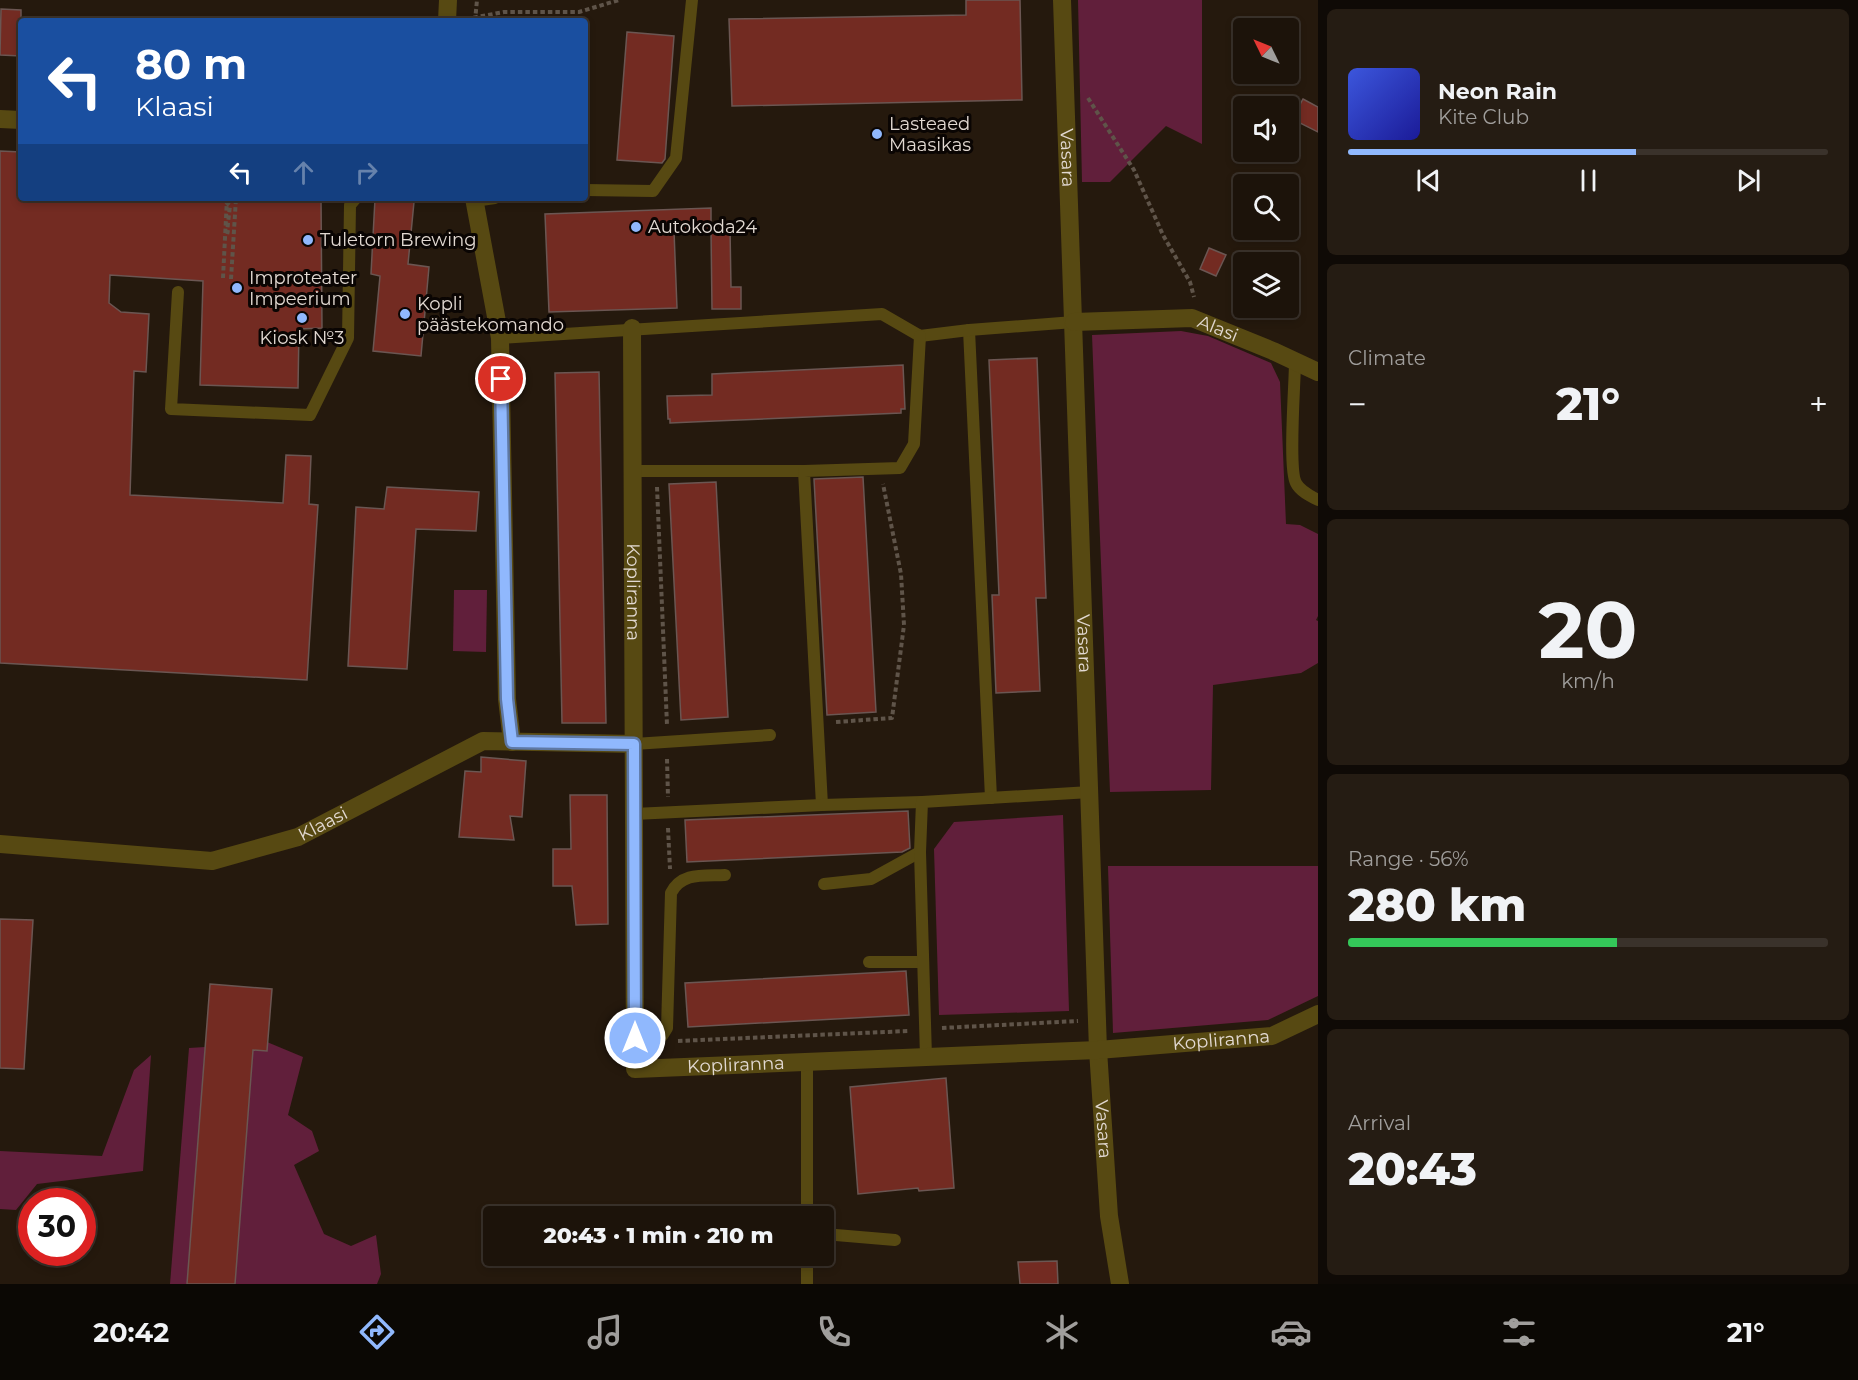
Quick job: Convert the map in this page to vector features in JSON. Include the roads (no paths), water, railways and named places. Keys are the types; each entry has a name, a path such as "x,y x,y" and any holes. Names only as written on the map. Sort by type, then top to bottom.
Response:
{"street":[{"path":"447,18 448,0"},
{"name":"Vasara","path":"1062,0 1098,1050 1109,1216 1120,1284"},
{"path":"0,119 18,120"},
{"path":"474,201 500,338 507,699 512,742"},
{"name":"Alasi","path":"1074,322 1192,318 1318,372"},
{"name":"Kopliranna","path":"632,328 635,1069 1098,1050 1272,1036 1318,1014"},
{"name":"Klaasi","path":"0,844 212,861 298,837 483,741 634,744"}],"lane":[{"path":"588,190 653,191 676,158 692,0"},
{"path":"178,292 171,409 310,415 348,338 350,205 353,201"},
{"path":"500,338 882,314 920,336 1074,322"},
{"path":"969,330 991,798"},
{"path":"632,471 804,471 900,468 914,444 920,336"},
{"path":"1295,362 1292,458 1295,482 1306,494 1318,500"},
{"path":"804,471 822,805"},
{"path":"634,744 770,735"},
{"path":"634,814 922,802 1090,792"},
{"path":"922,802 920,852 926,1057"},
{"path":"824,884 871,879 920,852"},
{"path":"635,1038 662,1036 667,1028 671,893 687,876 725,875"},
{"path":"869,962 923,962"},
{"path":"807,1062 807,1206"},
{"path":"834,1235 895,1240"},
{"path":"807,1266 807,1284"}],"place":[{"name":"Lasteaed Maasikas","path":"877,134"},
{"name":"Autokoda24","path":"636,227"},
{"name":"Tuletorn Brewing","path":"308,240"},
{"name":"Improteater Impeerium","path":"237,288"},
{"name":"Kopli päästekomando","path":"405,314"},
{"name":"Kiosk №3","path":"302,318"}]}
